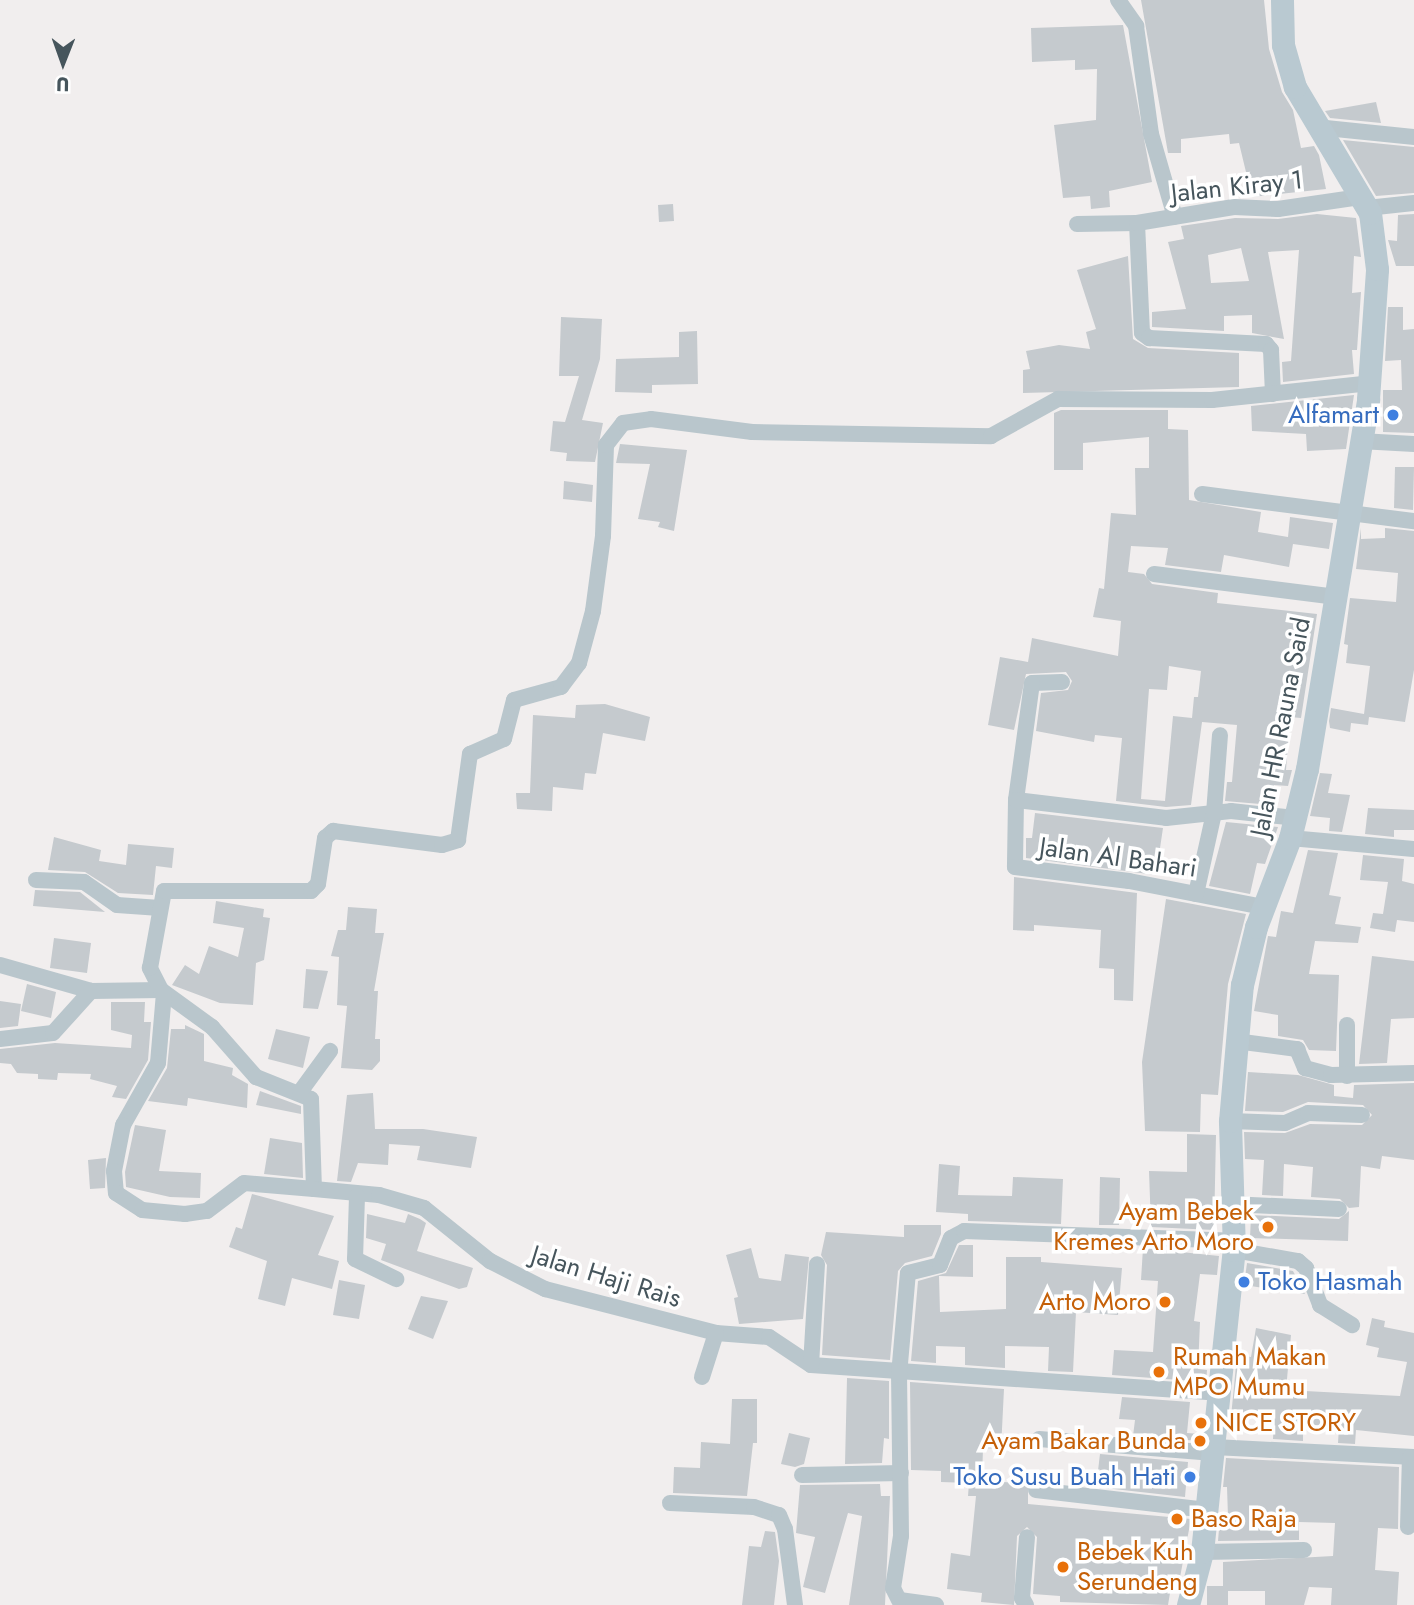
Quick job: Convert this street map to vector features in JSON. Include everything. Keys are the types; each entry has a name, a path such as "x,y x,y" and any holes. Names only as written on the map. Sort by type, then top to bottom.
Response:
{"main road":[{"name":"Jalan HR Rauna Said","path":"1188,1605 1202,1552 1233,1246 1230,1121 1234,1041 1249,954 1263,906 1293,828 1351,513 1370,383 1377,269 1376,239 1363,203 1316,127 1289,68 1283,45 1282,0"}],"street":[{"path":"1118,0 1136,26 1151,134 1175,217"},
{"path":"1316,127 1414,137"},
{"name":"Jalan Kiray 1","path":"1077,224 1137,223 1234,207 1278,209 1414,202"},
{"path":"1137,223 1143,335 1266,344 1271,350 1273,394"},
{"path":"314,1189 313,1103 300,1091 256,1077 212,1027 163,991 150,968 164,891 311,891 318,884 325,838 333,831 454,843 460,835 470,754 504,739 514,700 561,687 579,663 593,611 603,536 606,445 613,431 623,423 651,419 752,432 990,436 1058,399 1177,401 1370,383"},
{"path":"1360,441 1414,444"},
{"path":"1202,494 1414,521"},
{"path":"1154,574 1335,597"},
{"name":"Jalan Al Bahari","path":"1062,682 1032,683 1016,800 1015,867 1263,906"},
{"path":"1196,894 1214,813 1220,735"},
{"path":"1016,800 1154,817 1248,812 1293,828 1414,849"},
{"path":"36,880 85,883 117,905 160,908"},
{"path":"0,965 91,991 163,991"},
{"path":"0,1039 53,1033 91,991"},
{"name":"Jalan Haji Rais","path":"163,991 158,1063 123,1125 114,1171 116,1193 142,1210 185,1214 208,1211 244,1183 357,1196 379,1195 424,1208 490,1261 523,1279 632,1313 716,1333 769,1337 811,1365 900,1375 1218,1393"},
{"path":"1347,1025 1347,1076"},
{"path":"1234,1041 1297,1049 1305,1068 1347,1076 1414,1073"},
{"path":"300,1091 330,1051"},
{"path":"1230,1121 1284,1122 1308,1113 1362,1115"},
{"path":"357,1196 355,1259 397,1279"},
{"path":"1230,1204 1339,1209"},
{"path":"936,1605 904,1601 893,1593 901,1536 900,1375 906,1277 912,1268 940,1265 956,1234 994,1230 1233,1246 1298,1261 1306,1268 1320,1305 1352,1325"},
{"path":"811,1365 817,1264"},
{"path":"702,1377 716,1333"},
{"path":"1039,1439 1214,1450 1412,1457 1408,1527"},
{"path":"802,1475 901,1473"},
{"path":"1036,1490 1207,1510"},
{"path":"670,1503 754,1507 779,1515 785,1529 795,1605"},
{"path":"1026,1605 1022,1598 1027,1537"},
{"path":"1202,1552 1304,1550"}],"building":[{"path":"1141,0 1264,0 1269,49 1282,92 1293,110 1301,148 1314,146 1319,155 1326,189 1252,197 1239,143 1230,144 1229,134 1181,139 1181,153 1168,153"},
{"path":"1123,25 1152,182 1109,191 1110,207 1091,209 1090,196 1063,198 1054,125 1096,120 1097,69 1075,70 1075,60 1032,62 1031,28"},
{"path":"1376,102 1381,123 1330,118 1325,111"},
{"path":"1343,140 1414,147 1414,193 1376,196"},
{"path":"673,204 674,221 659,222 658,205"},
{"path":"1317,214 1356,218 1361,257 1354,256 1352,293 1361,292 1357,350 1352,350 1354,374 1283,382 1282,362 1291,361 1299,250 1268,252 1284,339 1252,333 1252,315 1224,316 1224,331 1152,327 1152,312 1186,309 1168,242 1184,239 1181,226 1235,218 1278,219","holes":["1241,248 1249,281 1211,283 1208,255"]},
{"path":"1414,214 1414,266 1396,266 1388,240 1397,241 1398,215"},
{"path":"1128,256 1133,339 1148,348 1239,353 1239,387 1023,393 1023,370 1030,369 1026,351 1059,345 1090,349 1086,332 1096,329 1077,270"},
{"path":"1388,307 1403,307 1403,330 1414,329 1414,433 1383,432 1383,390 1402,390 1401,360 1385,361"},
{"path":"561,317 602,319 600,359 582,420 603,423 595,462 566,461 567,453 550,451 553,421 565,422 579,376 559,376"},
{"path":"697,331 698,384 652,385 652,393 615,392 616,359 679,357 679,332"},
{"path":"1354,395 1346,449 1307,451 1306,434 1252,431 1251,406"},
{"path":"1061,410 1168,410 1168,429 1188,430 1189,500 1261,512 1258,532 1288,537 1290,517 1333,523 1329,549 1293,544 1289,567 1224,555 1221,572 1165,565 1168,548 1131,546 1128,572 1144,574 1152,584 1218,593 1217,603 1317,614 1301,718 1290,717 1286,770 1292,770 1288,786 1274,785 1272,805 1225,801 1227,782 1232,782 1237,725 1202,722 1191,805 1166,807 1116,801 1122,738 1095,735 1094,742 1036,731 1041,693 1068,690 1072,681 1066,672 1026,674 1014,730 988,725 1000,657 1028,662 1032,638 1118,656 1121,621 1093,617 1099,588 1104,589 1111,513 1136,515 1135,468 1149,468 1149,437 1083,443 1083,470 1054,470 1054,413","holes":["1169,666 1201,671 1192,718 1173,716 1165,801 1141,799 1149,689 1167,690"]},
{"path":"620,444 687,450 674,531 658,527 660,522 638,519 650,464 616,463"},
{"path":"1395,467 1414,467 1413,510 1394,508"},
{"path":"564,481 593,485 592,502 563,499"},
{"path":"1361,528 1361,539 1385,538 1385,528 1414,531 1414,670 1405,722 1369,717 1368,725 1351,723 1350,732 1330,728 1329,721 1331,708 1364,714 1370,666 1346,663 1348,645 1344,644 1350,598 1396,602 1398,573 1356,569"},
{"path":"605,704 650,717 645,741 603,733 596,774 585,773 583,790 553,787 552,811 517,809 516,793 530,793 533,715 575,718 576,705"},
{"path":"1320,773 1332,774 1328,793 1350,795 1342,832 1329,831 1330,818 1310,816"},
{"path":"1368,808 1414,810 1414,830 1394,830 1394,837 1365,834"},
{"path":"1035,813 1163,828 1156,875 1026,858 1026,838 1032,838"},
{"path":"1226,822 1278,827 1265,864 1257,863 1250,894 1209,886"},
{"path":"54,837 101,850 99,861 126,865 128,844 174,848 172,868 156,866 153,895 118,893 85,872 48,870"},
{"path":"1308,850 1338,853 1329,895 1341,897 1335,924 1361,927 1358,943 1315,941 1309,974 1339,975 1336,1051 1309,1050 1303,1040 1278,1036 1278,1015 1254,1011 1268,936 1276,937 1281,911 1293,913"},
{"path":"1363,855 1404,859 1402,881 1414,884 1414,922 1397,920 1395,932 1370,928 1373,913 1383,914 1388,882 1360,880"},
{"path":"1014,877 1137,893 1133,1001 1114,1000 1114,969 1099,968 1101,930 1034,925 1034,931 1013,930"},
{"path":"35,890 80,892 105,912 33,906"},
{"path":"1166,899 1246,914 1228,984 1218,1095 1201,1094 1200,1132 1145,1131 1142,1062"},
{"path":"216,901 264,909 263,917 270,918 264,960 256,963 253,1005 220,1003 172,985 185,965 199,974 209,946 238,957 244,928 213,923"},
{"path":"348,907 377,909 375,933 384,933 374,991 378,991 375,1039 380,1039 380,1061 372,1070 341,1068 347,1006 337,1005 339,957 331,956 338,930 346,930"},
{"path":"54,938 91,943 87,973 50,968"},
{"path":"1372,956 1414,961 1414,1018 1391,1019 1387,1063 1359,1064"},
{"path":"306,969 328,971 318,1009 303,1008"},
{"path":"27,984 56,992 51,1018 21,1011"},
{"path":"0,1001 21,1004 18,1026 0,1028"},
{"path":"111,1002 145,1002 144,1022 151,1022 148,1060 126,1099 112,1097 117,1086 90,1079 91,1074 58,1073 57,1080 38,1079 38,1074 17,1073 11,1064 0,1063 0,1049 55,1043 131,1048 132,1035 111,1030"},
{"path":"185,1025 204,1034 204,1061 233,1068 232,1075 248,1084 247,1108 188,1098 187,1106 148,1101 167,1068 171,1029 185,1029"},
{"path":"276,1029 310,1037 303,1068 268,1059"},
{"path":"1248,1072 1298,1075 1334,1085 1334,1096 1353,1098 1354,1085 1414,1083 1414,1160 1382,1156 1380,1169 1361,1166 1359,1207 1349,1208 1340,1199 1311,1197 1313,1167 1284,1164 1283,1196 1262,1195 1264,1160 1245,1159 1244,1132 1285,1133 1310,1124 1362,1125 1372,1115 1363,1105 1308,1102 1283,1112 1245,1111"},
{"path":"260,1091 301,1106 301,1114 256,1105"},
{"path":"373,1093 375,1129 423,1129 477,1137 471,1168 417,1160 420,1146 389,1144 388,1165 358,1163 351,1182 337,1181 347,1095"},
{"path":"135,1125 166,1130 159,1171 201,1173 200,1198 170,1197 126,1187 125,1172"},
{"path":"1187,1134 1216,1135 1214,1230 1151,1227 1149,1171 1187,1172"},
{"path":"270,1138 302,1143 303,1178 264,1174"},
{"path":"106,1158 105,1188 90,1189 88,1160"},
{"path":"939,1164 960,1166 958,1195 1012,1196 1013,1177 1063,1179 1061,1224 968,1221 968,1214 936,1212"},
{"path":"1100,1177 1120,1178 1119,1225 1099,1225"},
{"path":"252,1194 334,1216 318,1255 339,1261 332,1289 292,1278 285,1306 258,1299 267,1261 229,1247 236,1227 242,1229"},
{"path":"1349,1211 1348,1241 1250,1238 1251,1215 1339,1219"},
{"path":"367,1214 405,1223 408,1214 426,1223 417,1251 473,1268 467,1287 459,1289 381,1260 386,1244 366,1238"},
{"path":"904,1225 941,1225 941,1234 932,1256 905,1263 898,1271 890,1360 822,1355 827,1265 821,1255 826,1232 904,1237"},
{"path":"959,1245 973,1245 973,1277 939,1276 940,1312 1006,1309 1006,1257 1041,1257 1041,1262 1122,1268 1118,1315 1076,1312 1073,1372 1048,1371 1049,1347 1005,1346 1005,1368 965,1365 965,1347 936,1346 936,1363 911,1361 918,1281 946,1273"},
{"path":"751,1248 759,1278 781,1281 785,1254 809,1257 803,1319 739,1324 734,1298 738,1297 726,1255"},
{"path":"1143,1248 1219,1256 1217,1275 1200,1274 1194,1321 1200,1322 1198,1369 1207,1370 1206,1382 1112,1375 1114,1350 1153,1352 1158,1281 1141,1280"},
{"path":"1247,1263 1293,1271 1305,1294 1244,1285"},
{"path":"339,1280 365,1285 359,1319 333,1315"},
{"path":"421,1296 448,1301 433,1339 408,1329"},
{"path":"1372,1318 1385,1321 1384,1327 1414,1333 1414,1436 1356,1430 1355,1444 1338,1443 1339,1427 1303,1425 1303,1441 1273,1439 1274,1420 1231,1417 1237,1355 1251,1357 1256,1328 1291,1335 1286,1390 1400,1396 1407,1362 1377,1357 1379,1348 1366,1345"},
{"path":"847,1378 889,1381 889,1439 884,1438 882,1463 845,1464"},
{"path":"910,1382 1004,1389 1001,1449 983,1448 982,1480 1028,1484 1028,1504 1191,1519 1178,1588 1170,1593 1168,1605 1060,1602 1060,1596 1033,1594 1037,1537 1027,1527 1017,1536 1014,1605 981,1602 982,1593 947,1589 951,1553 970,1556 976,1496 968,1496 969,1483 941,1482 941,1471 911,1470"},
{"path":"1122,1397 1190,1402 1187,1433 1200,1434 1200,1441 1133,1436 1135,1420 1119,1419"},
{"path":"732,1399 757,1399 757,1443 753,1443 747,1496 673,1493 674,1467 700,1468 701,1442 730,1444"},
{"path":"789,1433 810,1438 804,1464 795,1467 781,1464"},
{"path":"1100,1454 1188,1462 1185,1497 1096,1487"},
{"path":"1226,1458 1399,1467 1398,1529 1378,1528 1375,1570 1399,1572 1397,1605 1331,1605 1332,1588 1309,1587 1304,1605 1265,1605 1265,1591 1228,1591 1228,1605 1207,1605 1207,1586 1223,1586 1223,1562 1333,1556 1335,1523 1299,1522 1299,1540 1218,1541 1220,1517 1228,1517 1227,1487 1223,1487"},
{"path":"880,1484 881,1496 890,1496 885,1605 849,1605 862,1516 848,1513 825,1593 803,1587 815,1537 796,1533 800,1485"},
{"path":"765,1531 775,1532 779,1561 774,1605 742,1605 749,1546 761,1547"}],"place":[{"name":"Alfamart","path":"1393,415"},
{"name":"Ayam Bebek Kremes Arto Moro","path":"1268,1227"},
{"name":"Toko Hasmah","path":"1244,1282"},
{"name":"Arto Moro","path":"1165,1302"},
{"name":"Rumah Makan MPO Mumu","path":"1159,1372"},
{"name":"NICE STORY","path":"1201,1423"},
{"name":"Ayam Bakar Bunda","path":"1200,1441"},
{"name":"Toko Susu Buah Hati","path":"1190,1477"},
{"name":"Baso Raja","path":"1177,1519"},
{"name":"Bebek Kuh Serundeng","path":"1063,1567"}]}
